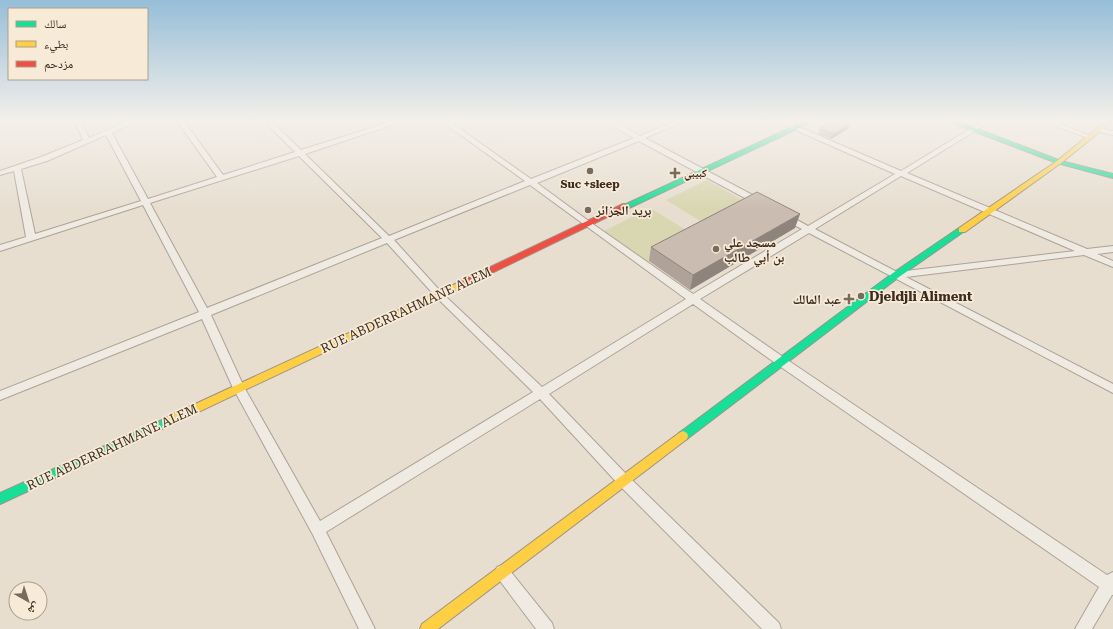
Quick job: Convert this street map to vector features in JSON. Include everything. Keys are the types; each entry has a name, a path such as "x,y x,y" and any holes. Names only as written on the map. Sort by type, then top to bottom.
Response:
{"main road":[{"name":"RUE ABDERRAHMANE ALEM","path":"0,499 747,150"},
{"path":"1028,150 1059,162 1113,176"},
{"path":"427,629 896,275 1059,162 1073,150"}],"street":[{"path":"0,173 17,169 65,150"},
{"path":"118,150 205,314 239,388 318,530 367,629"},
{"path":"202,150 222,178"},
{"path":"297,150 389,240 439,295 541,393 624,481 773,629"},
{"path":"0,248 308,150"},
{"path":"486,150 532,182 587,224 782,362 1112,584 1083,629"},
{"path":"0,396 610,150"},
{"path":"662,150 772,210 1113,389"},
{"path":"846,150 1113,264"},
{"path":"318,530 693,299 940,150"},
{"path":"17,169 31,238"},
{"path":"896,275 1113,249"},
{"path":"502,572 546,629"}],"shaded area":[{"path":"707,180 753,206 712,228 666,200"},
{"path":"650,208 696,236 647,262 602,232"}],"building":[{"name":"مسجد علي بن أبي طالب","path":"757,192 800,214 693,275 651,247"}],"traffic: fast":[{"path":"626,206 747,150"},
{"path":"1028,150 1059,162 1113,176"},
{"path":"683,436 896,275 962,230"},
{"path":"0,499 171,420"}],"traffic: slow":[{"path":"962,230 1073,150"},
{"path":"171,420 464,283"},
{"path":"427,629 683,436"}],"traffic: jam":[{"path":"464,283 626,206"}],"place":[{"name":"Suc +sleep","path":"590,171"},
{"name":"كبيبي","path":"675,173"},
{"name":"بريد الجزائر","path":"588,210"},
{"name":"مسجد علي بن أبي طالب","path":"716,249"},
{"name":"Djeldjli Aliment","path":"861,296"},
{"name":"عبد المالك","path":"849,299"}]}
